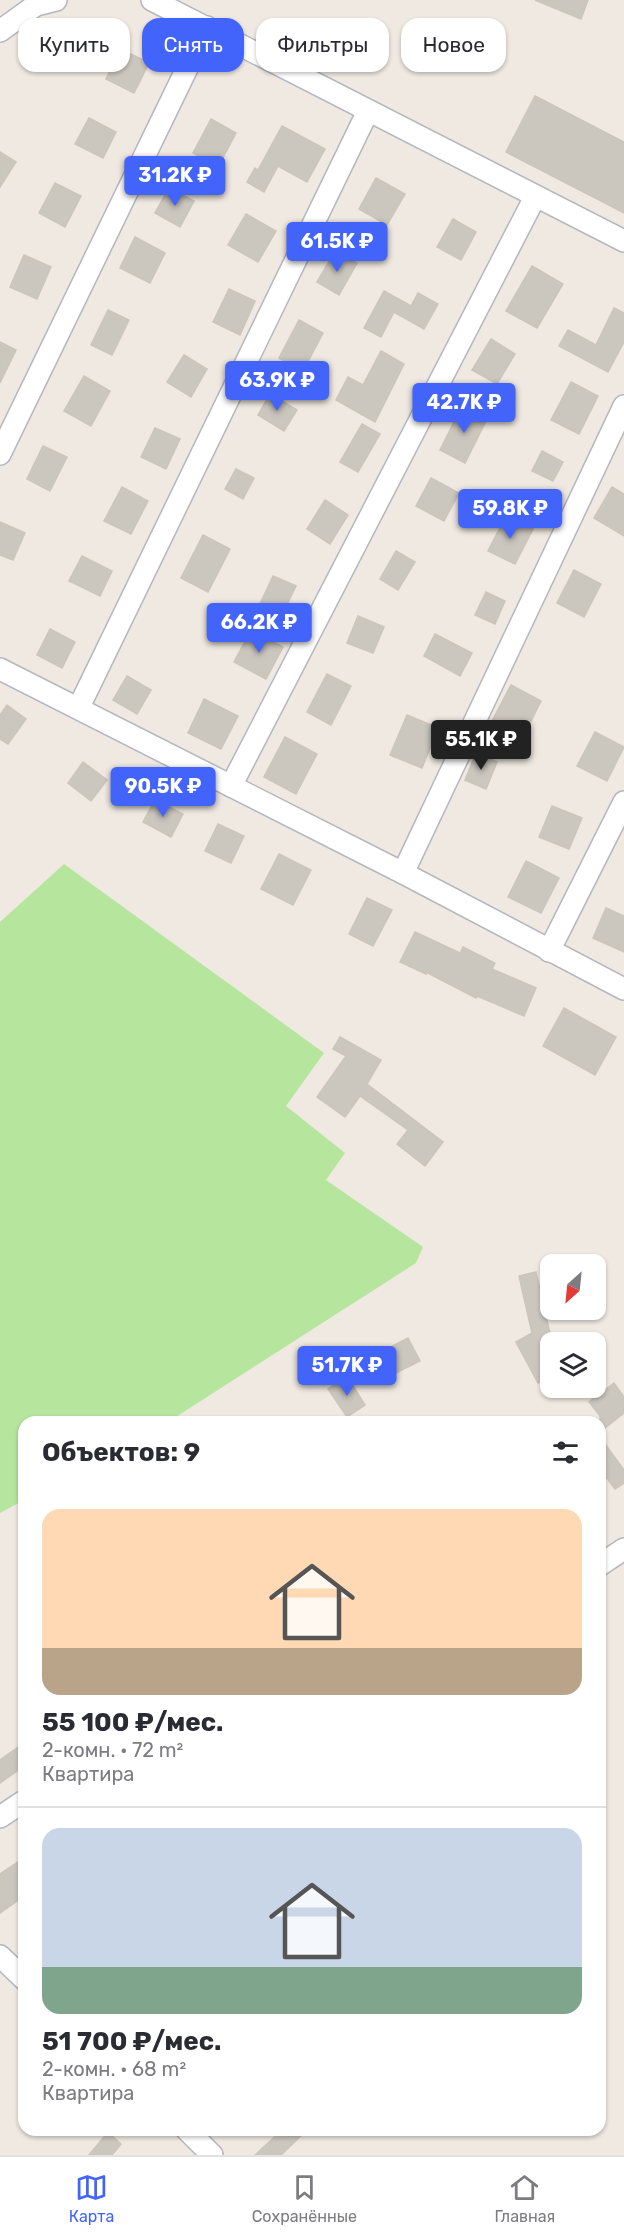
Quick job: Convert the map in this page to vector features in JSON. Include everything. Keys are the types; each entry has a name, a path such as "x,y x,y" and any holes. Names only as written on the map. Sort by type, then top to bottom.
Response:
{"street":[{"path":"0,31 36,5 56,0"},
{"path":"165,3 191,18"},
{"path":"244,46 624,242"},
{"path":"0,454 185,72"},
{"path":"79,707 369,111"},
{"path":"231,786 535,197"},
{"path":"403,873 624,406"},
{"path":"0,669 403,873 624,989"},
{"path":"549,951 624,802"},
{"path":"606,1561 624,1550"},
{"path":"0,1818 18,1805"},
{"path":"0,1956 18,1973"},
{"path":"193,2136 212,2155"}],"green space":[{"path":"64,864 324,1053 286,1106 345,1153 326,1180 423,1247 416,1263 177,1416 18,1416 18,1503 0,1513 0,922"}],"building":[{"path":"535,0 588,0 581,19"},
{"path":"130,54 142,60 142,72 144,72 134,93 106,79 110,72 130,72"},
{"path":"535,96 624,142 624,213 506,152"},
{"path":"89,118 116,132 103,158 75,144"},
{"path":"211,119 236,133 218,167 193,153"},
{"path":"282,126 325,149 307,182 278,166 264,192 247,182 255,168 258,170"},
{"path":"0,152 16,162 0,187"},
{"path":"376,178 405,194 387,225 359,209"},
{"path":"55,183 81,196 65,227 39,213"},
{"path":"169,188 194,201 180,227 155,213"},
{"path":"246,214 276,231 258,262 228,245"},
{"path":"453,219 476,232 461,260 437,247"},
{"path":"135,237 165,253 150,283 120,268"},
{"path":"335,251 357,263 339,295 317,282"},
{"path":"24,255 51,267 37,299 10,287"},
{"path":"532,266 563,284 537,328 506,311"},
{"path":"229,289 255,301 240,335 213,322"},
{"path":"384,291 411,306 418,293 438,304 424,329 394,312 381,337 364,328"},
{"path":"614,308 624,313 624,342 608,372 559,346 568,330 596,345"},
{"path":"108,310 129,320 112,355 91,345"},
{"path":"299,320 323,333 303,371 279,358"},
{"path":"491,339 515,354 497,384 472,370"},
{"path":"0,342 16,350 0,383"},
{"path":"381,351 404,364 375,422 336,400 348,377 363,385"},
{"path":"184,355 207,369 191,397 167,382"},
{"path":"84,376 110,391 91,426 64,411"},
{"path":"571,382 598,396 579,434 551,420"},
{"path":"270,394 297,410 284,431 258,415"},
{"path":"463,404 488,417 465,463 440,450"},
{"path":"362,424 380,434 358,472 340,462"},
{"path":"155,428 180,439 166,469 141,457"},
{"path":"43,446 67,457 50,491 27,479"},
{"path":"542,451 563,462 553,481 532,471"},
{"path":"236,469 254,478 243,499 225,489"},
{"path":"431,478 459,493 444,521 416,506"},
{"path":"122,487 148,501 131,534 104,521"},
{"path":"612,487 624,494 624,536 594,518"},
{"path":"325,500 348,515 330,544 307,529"},
{"path":"506,516 533,529 515,564 488,551"},
{"path":"0,522 25,533 13,560 0,555"},
{"path":"203,535 230,549 208,592 181,578"},
{"path":"396,551 415,562 398,590 380,579"},
{"path":"82,556 112,571 100,596 69,581"},
{"path":"574,570 601,584 584,617 557,603"},
{"path":"273,576 296,586 282,615 260,604"},
{"path":"486,592 505,601 495,624 475,615"},
{"path":"358,616 384,627 373,653 347,643"},
{"path":"50,629 75,642 62,668 37,655"},
{"path":"251,630 283,647 266,679 234,662"},
{"path":"435,634 472,653 460,676 424,656"},
{"path":"327,674 351,686 331,725 307,712"},
{"path":"127,676 151,690 137,714 113,700"},
{"path":"511,685 541,701 523,737 492,721"},
{"path":"204,699 238,716 221,749 188,733"},
{"path":"7,705 26,719 8,744 0,739 0,715"},
{"path":"407,715 438,728 422,768 390,755"},
{"path":"595,732 624,747 607,781 577,766"},
{"path":"285,737 317,754 296,794 264,777"},
{"path":"476,753 497,762 486,789 465,780"},
{"path":"83,762 107,780 91,801 68,783"},
{"path":"155,800 183,814 171,837 143,822"},
{"path":"552,806 582,818 569,849 539,837"},
{"path":"218,824 244,836 231,863 205,851"},
{"path":"279,854 311,870 293,905 261,889"},
{"path":"526,861 559,878 541,913 508,897"},
{"path":"367,898 392,910 373,946 349,934"},
{"path":"606,908 624,916 624,952 593,938"},
{"path":"415,932 460,953 463,947 495,963 492,969 536,988 524,1016 477,996 476,998 426,972 426,974 400,962"},
{"path":"564,1008 616,1037 595,1075 543,1046"},
{"path":"340,1037 381,1060 367,1084 443,1142 425,1166 397,1144 408,1130 360,1096 345,1117 317,1097 346,1056 333,1049"},
{"path":"536,1272 540,1290 540,1320 547,1320 550,1332 540,1332 540,1382 538,1383 516,1342 532,1333 519,1276"},
{"path":"408,1338 420,1361 390,1376 379,1353"},
{"path":"347,1376 365,1405 346,1416 328,1389"},
{"path":"614,1383 624,1397 624,1413 606,1427 606,1416 600,1416 589,1402 594,1398 606,1398 606,1389"},
{"path":"606,1445 624,1470 624,1483 615,1489 606,1477"},
{"path":"18,1747 18,1770 0,1783 0,1760"},
{"path":"18,1862 18,1900 0,1913 0,1874"},
{"path":"105,2136 112,2136 121,2144 112,2155 89,2155"},
{"path":"276,2136 301,2136 281,2155 255,2155"}]}
